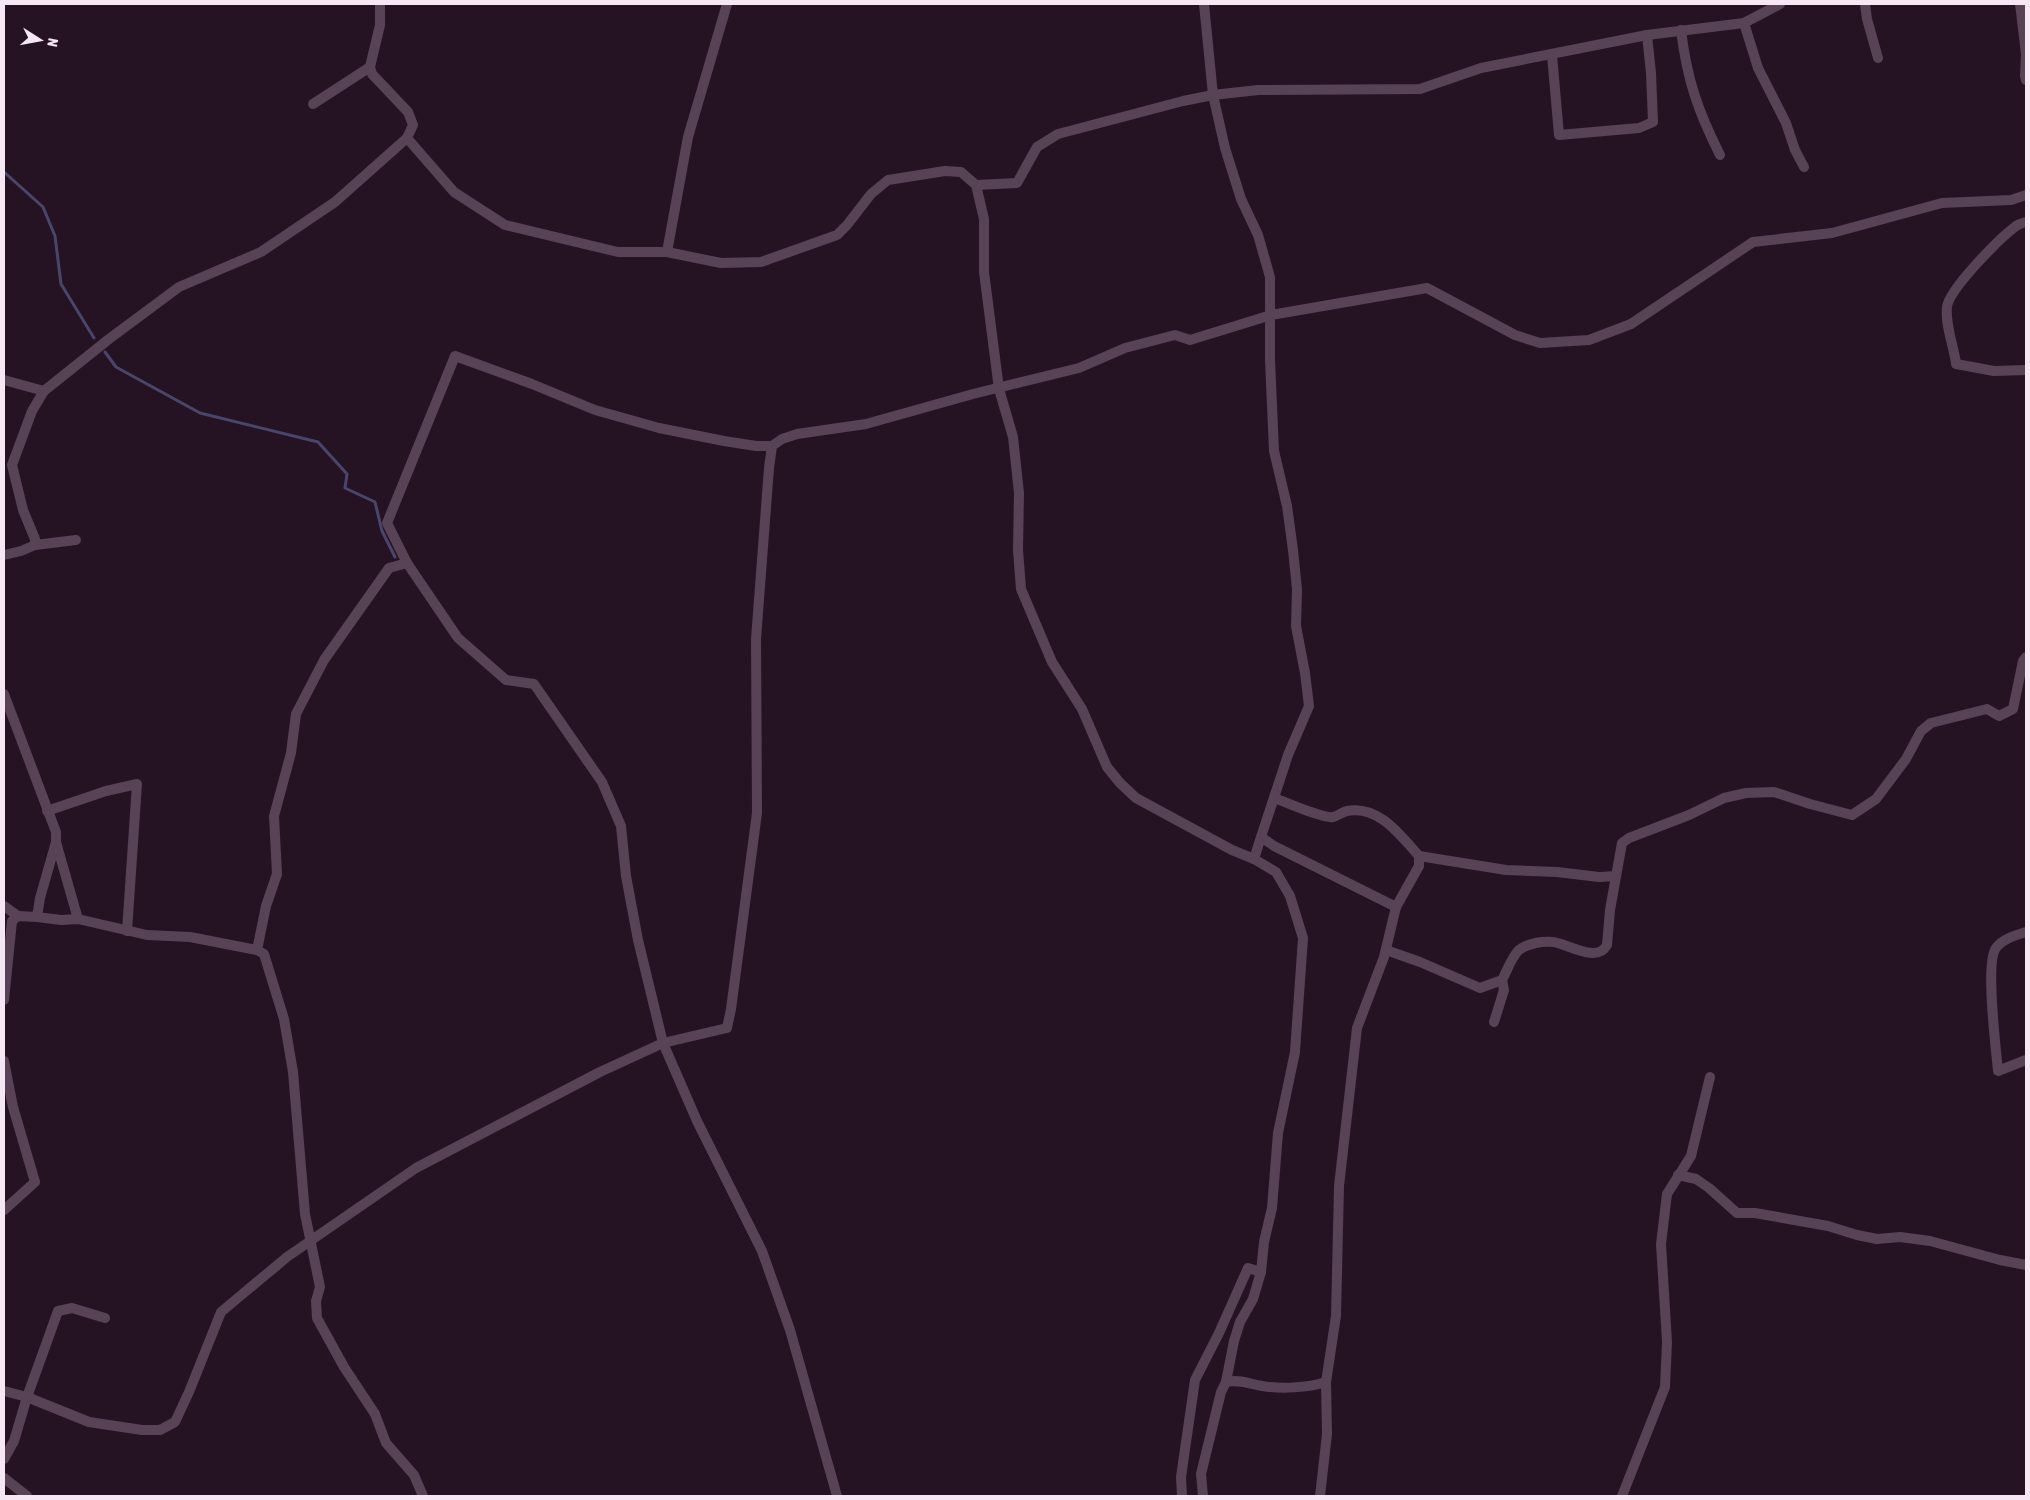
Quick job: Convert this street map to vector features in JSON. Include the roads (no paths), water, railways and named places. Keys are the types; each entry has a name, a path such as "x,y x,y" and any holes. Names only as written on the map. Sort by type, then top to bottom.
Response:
{"street":[{"path":"35,545 35,539 23,510 12,466 32,411 44,392 109,338 179,287 261,252 335,202 407,138 413,125 408,112 372,74 370,67 380,25 380,4"},
{"path":"667,252 688,137 727,4"},
{"path":"1204,4 1213,96 1225,148 1241,199 1265,255 1270,277 1270,360 1274,451 1287,506 1298,589 1296,626 1306,673 1309,706 1288,755 1254,859"},
{"path":"976,185 1017,183 1037,147 1058,134 1183,101 1258,90 1420,89 1481,68 1647,35 1744,24 1780,4"},
{"path":"1865,4 1867,19 1878,58"},
{"path":"2020,4 2026,54 2026,77"},
{"path":"1744,24 1758,68 1786,123 1795,150 1804,167"},
{"path":"1682,30 1684,54 1696,104 1720,155"},
{"path":"1552,55 1559,135 1639,128 1653,122 1653,98 1647,35"},
{"path":"313,104 370,67"},
{"path":"407,138 454,192 505,225 618,252 667,252 721,262 761,262 837,235 872,194 888,180 945,171 961,172 976,185 984,219 984,272 999,389 1012,437 1019,493 1018,550 1021,589 1052,662 1082,709 1107,767 1120,783 1136,798 1276,872 1290,896 1303,938 1295,1052 1278,1133 1272,1208 1264,1242 1261,1272 1253,1300 1240,1322 1234,1340 1226,1382 1221,1392 1201,1474 1203,1496"},
{"path":"837,1496 790,1330 762,1251 697,1120 663,1043 638,940 626,876 621,826 602,782 534,684 506,680 458,638 407,562 387,523 456,356 595,410 659,428 724,442 772,446 782,439 797,434 866,424 973,394 1079,368 1125,348 1175,335 1190,340 1271,315 1427,288 1515,335 1540,343 1589,340 1631,324 1753,242 1832,233 1942,202 2010,200 2026,195"},
{"path":"2026,222 2017,224 1986,255 1955,290 1947,306 1956,364 1994,371 2026,370"},
{"path":"4,380 44,392"},
{"path":"4,1391 27,1397 89,1422 142,1430 160,1430 175,1422 221,1312 287,1257 416,1168 600,1072 663,1043 727,1028 757,813 756,639 772,446"},
{"path":"4,555 35,545 76,540"},
{"path":"257,950 266,906 277,874 274,816 291,753 296,714 324,660 389,568 407,562"},
{"path":"1494,1022 1504,990 1502,980 1518,950 1529,944 1554,942 1575,950 1600,952 1604,950 1607,945 1608,919 1622,843 1629,838 1702,810 1724,798 1746,793 1774,792 1852,815 1876,799 1906,759 1921,731 1931,723 1987,709 1999,716 2013,709 2023,661 2026,657"},
{"path":"4,694 56,832 56,842 78,920"},
{"path":"47,811 106,791 137,784 127,931"},
{"path":"1274,798 1317,814 1333,817 1346,811 1361,810 1379,815 1419,856 1506,870 1557,872 1599,878 1616,876"},
{"path":"1261,837 1274,846 1396,908"},
{"path":"37,917 40,898 56,842"},
{"path":"1320,1496 1327,1434 1326,1382 1336,1316 1339,1186 1357,1028 1386,950 1396,908 1419,866 1419,856"},
{"path":"4,906 18,916 78,920 147,935 190,937 257,950 264,954 284,1020 293,1072 304,1204 320,1287 316,1301 317,1318 344,1367 374,1414 386,1443 414,1475 423,1496"},
{"path":"4,1000 12,921 18,916"},
{"path":"2026,932 2002,942 1994,949 1991,971 1998,1071 2026,1060"},
{"path":"1386,950 1420,962 1480,988 1502,980"},
{"path":"4,1061 9,1107 34,1182 4,1210"},
{"path":"1622,1496 1665,1387 1667,1342 1661,1244 1667,1194 1691,1156 1710,1077"},
{"path":"1678,1175 1696,1179 1737,1213 1755,1214 1828,1226 1857,1236 1877,1239 1900,1237 1930,1241 2000,1260 2026,1264"},
{"path":"1182,1496 1181,1477 1195,1380 1219,1333 1248,1268 1261,1272"},
{"path":"4,1459 14,1441 27,1397 58,1311 72,1308 105,1318"},
{"path":"1226,1382 1240,1380 1263,1386 1314,1386 1326,1382"},
{"path":"4,1478 27,1496"}],"waterway":[{"path":"4,172 43,207 55,236 61,284 94,338"},
{"path":"105,352 116,367 200,413 318,442 347,474 345,488 375,502 382,531 395,557"}]}
